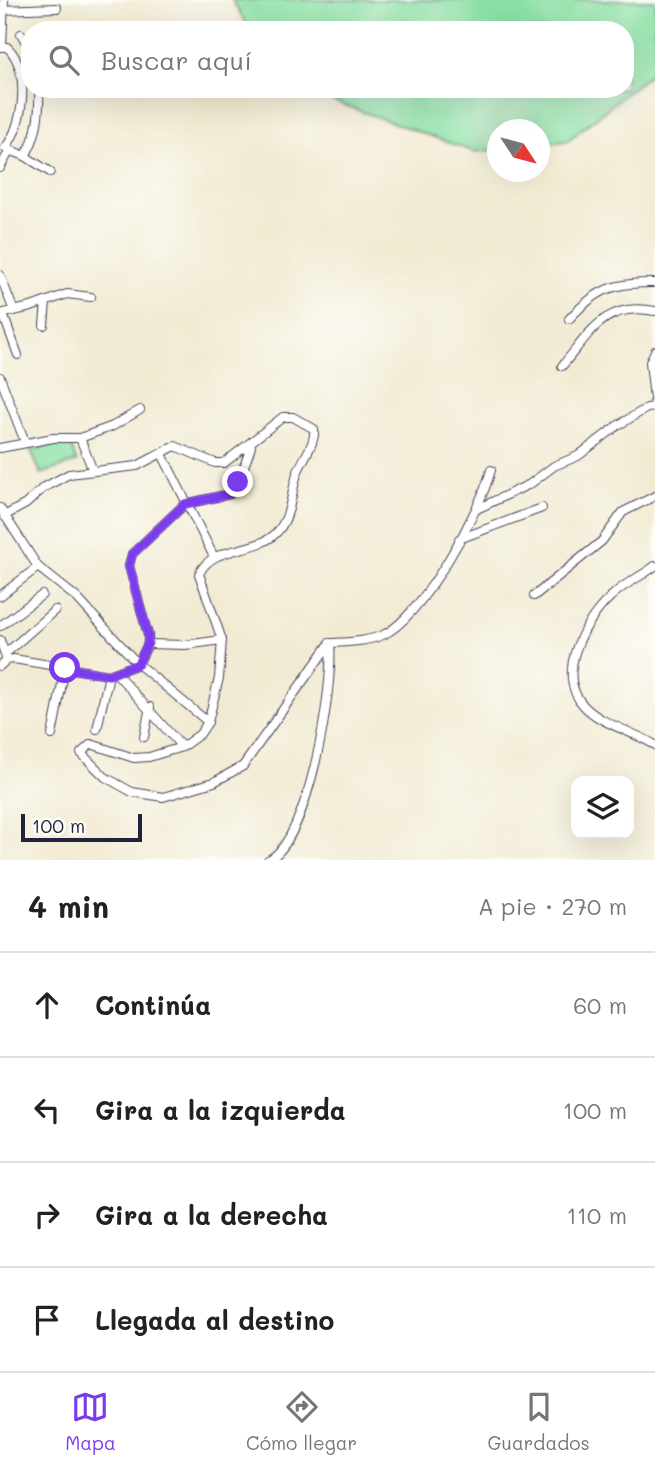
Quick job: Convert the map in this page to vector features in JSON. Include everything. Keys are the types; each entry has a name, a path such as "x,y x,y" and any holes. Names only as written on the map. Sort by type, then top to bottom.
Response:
{"street":[{"path":"4,0 1,47 12,52 21,80"},
{"path":"3,10 57,8"},
{"path":"0,168 23,105 23,98"},
{"path":"25,156 33,145 39,98"},
{"path":"5,149 25,156 50,172"},
{"path":"0,275 14,311"},
{"path":"569,319 604,288 655,283"},
{"path":"18,355 1,314 66,294 91,298"},
{"path":"44,325 46,302"},
{"path":"562,366 608,315 634,308 655,311"},
{"path":"477,509 530,484 554,466 578,456 617,426 647,408 655,407 650,362 655,351"},
{"path":"0,377 25,442"},
{"path":"0,448 25,442 80,438 113,426 140,410"},
{"path":"208,722 138,664 77,598 38,567 2,512 26,504 43,488 69,474 117,471 137,466 180,446 215,463 224,463 283,417 293,417 314,429 315,438 297,474 287,516 279,530 271,538 204,564 199,581 222,640 219,678 208,722 200,734 182,747 149,757 134,758 91,744 81,753 105,777 132,792 163,797 214,782 243,766 330,643"},
{"path":"80,438 93,471"},
{"path":"4,660 113,674 138,664 148,643 129,566 132,554 185,504 230,494 236,489 254,442"},
{"path":"162,454 214,558"},
{"path":"330,643 360,642 385,634 417,606 477,509 491,470"},
{"path":"534,596 602,541 623,512 655,496"},
{"path":"459,539 542,508"},
{"path":"655,566 614,593 592,619 574,650 572,670 575,689 584,706 655,745"},
{"path":"0,596 38,567"},
{"path":"0,626 42,595"},
{"path":"4,660 55,610"},
{"path":"0,640 4,660"},
{"path":"148,643 185,645 222,640"},
{"path":"273,859 294,825 316,764 331,664 330,643"},
{"path":"52,735 65,668"},
{"path":"113,674 150,708 182,747"},
{"path":"97,729 113,674"},
{"path":"144,737 150,708"}],"green space":[{"path":"232,0 655,0 655,70 634,87 634,21 245,21"},
{"path":"324,98 620,98 567,141 550,143 550,119 487,119 487,150 475,152"},
{"path":"69,440 77,462 41,474 31,451"}],"route":[{"path":"65,668 109,675 138,664 148,643 148,635 129,566 132,554 185,504 230,494 236,489 238,482"}]}
